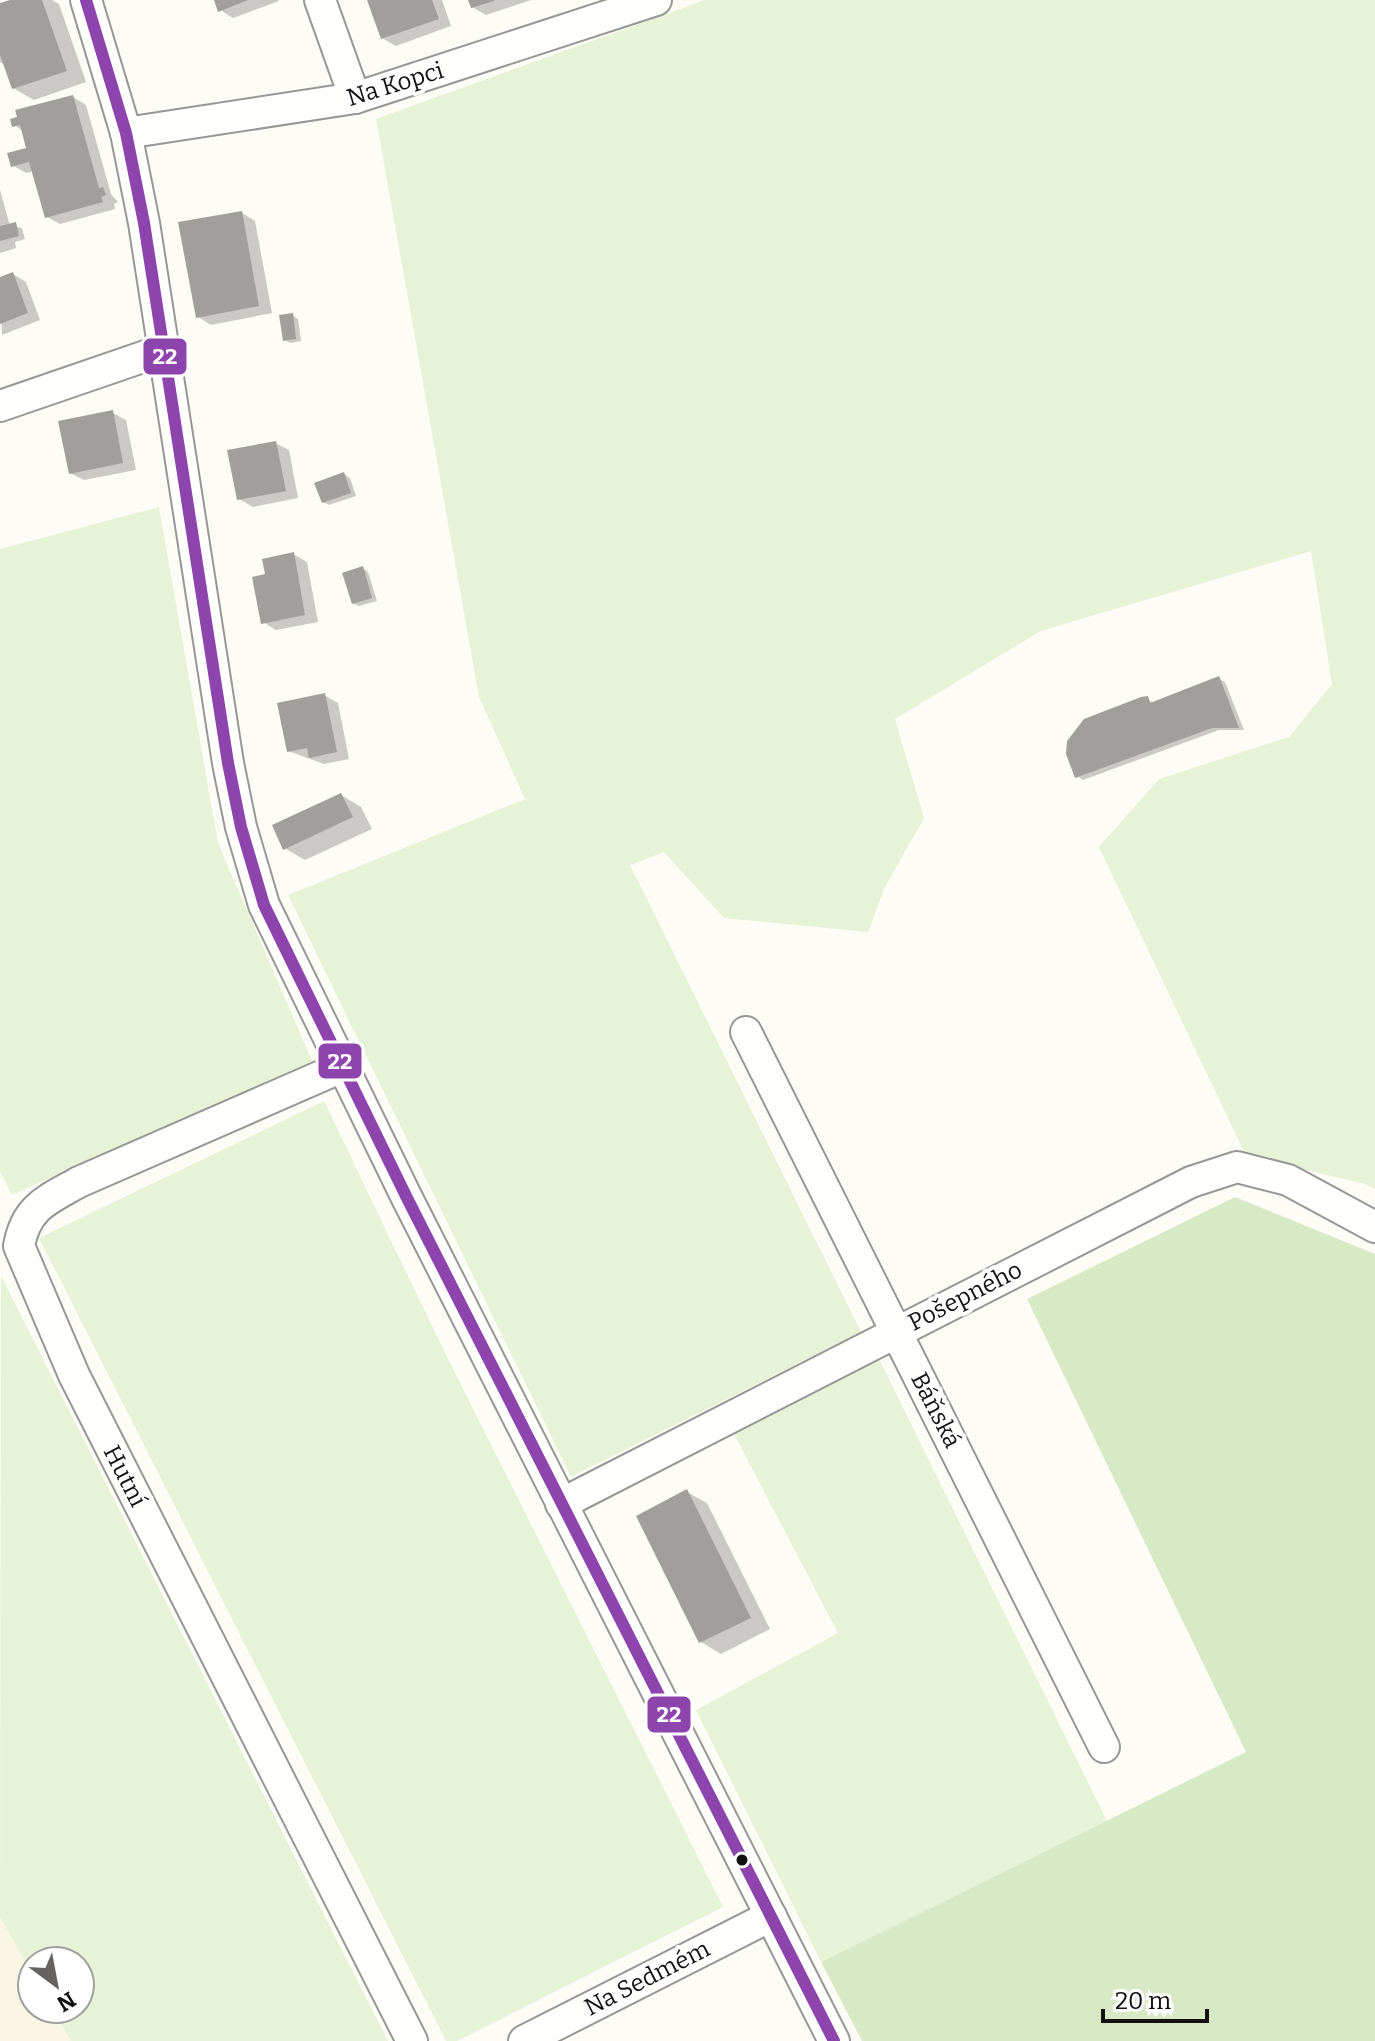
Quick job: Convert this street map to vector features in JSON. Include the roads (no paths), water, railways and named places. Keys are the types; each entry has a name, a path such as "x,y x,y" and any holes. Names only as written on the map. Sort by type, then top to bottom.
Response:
{"street":[{"path":"86,0 126,133 241,827 264,905 561,1504 834,2041"},
{"path":"320,0 355,98"},
{"name":"Na Kopci","path":"126,133 355,98 656,0"},
{"path":"0,406 163,350"},
{"name":"Báňská","path":"746,1032 1104,1747"},
{"name":"Hutní","path":"342,1067 79,1182 39,1204 23,1225 19,1246 74,1375 412,2041"},
{"name":"Pošepného","path":"561,1504 1191,1182 1237,1167 1288,1180 1375,1227"},
{"name":"Na Sedmém","path":"524,2041 771,1916"}]}
